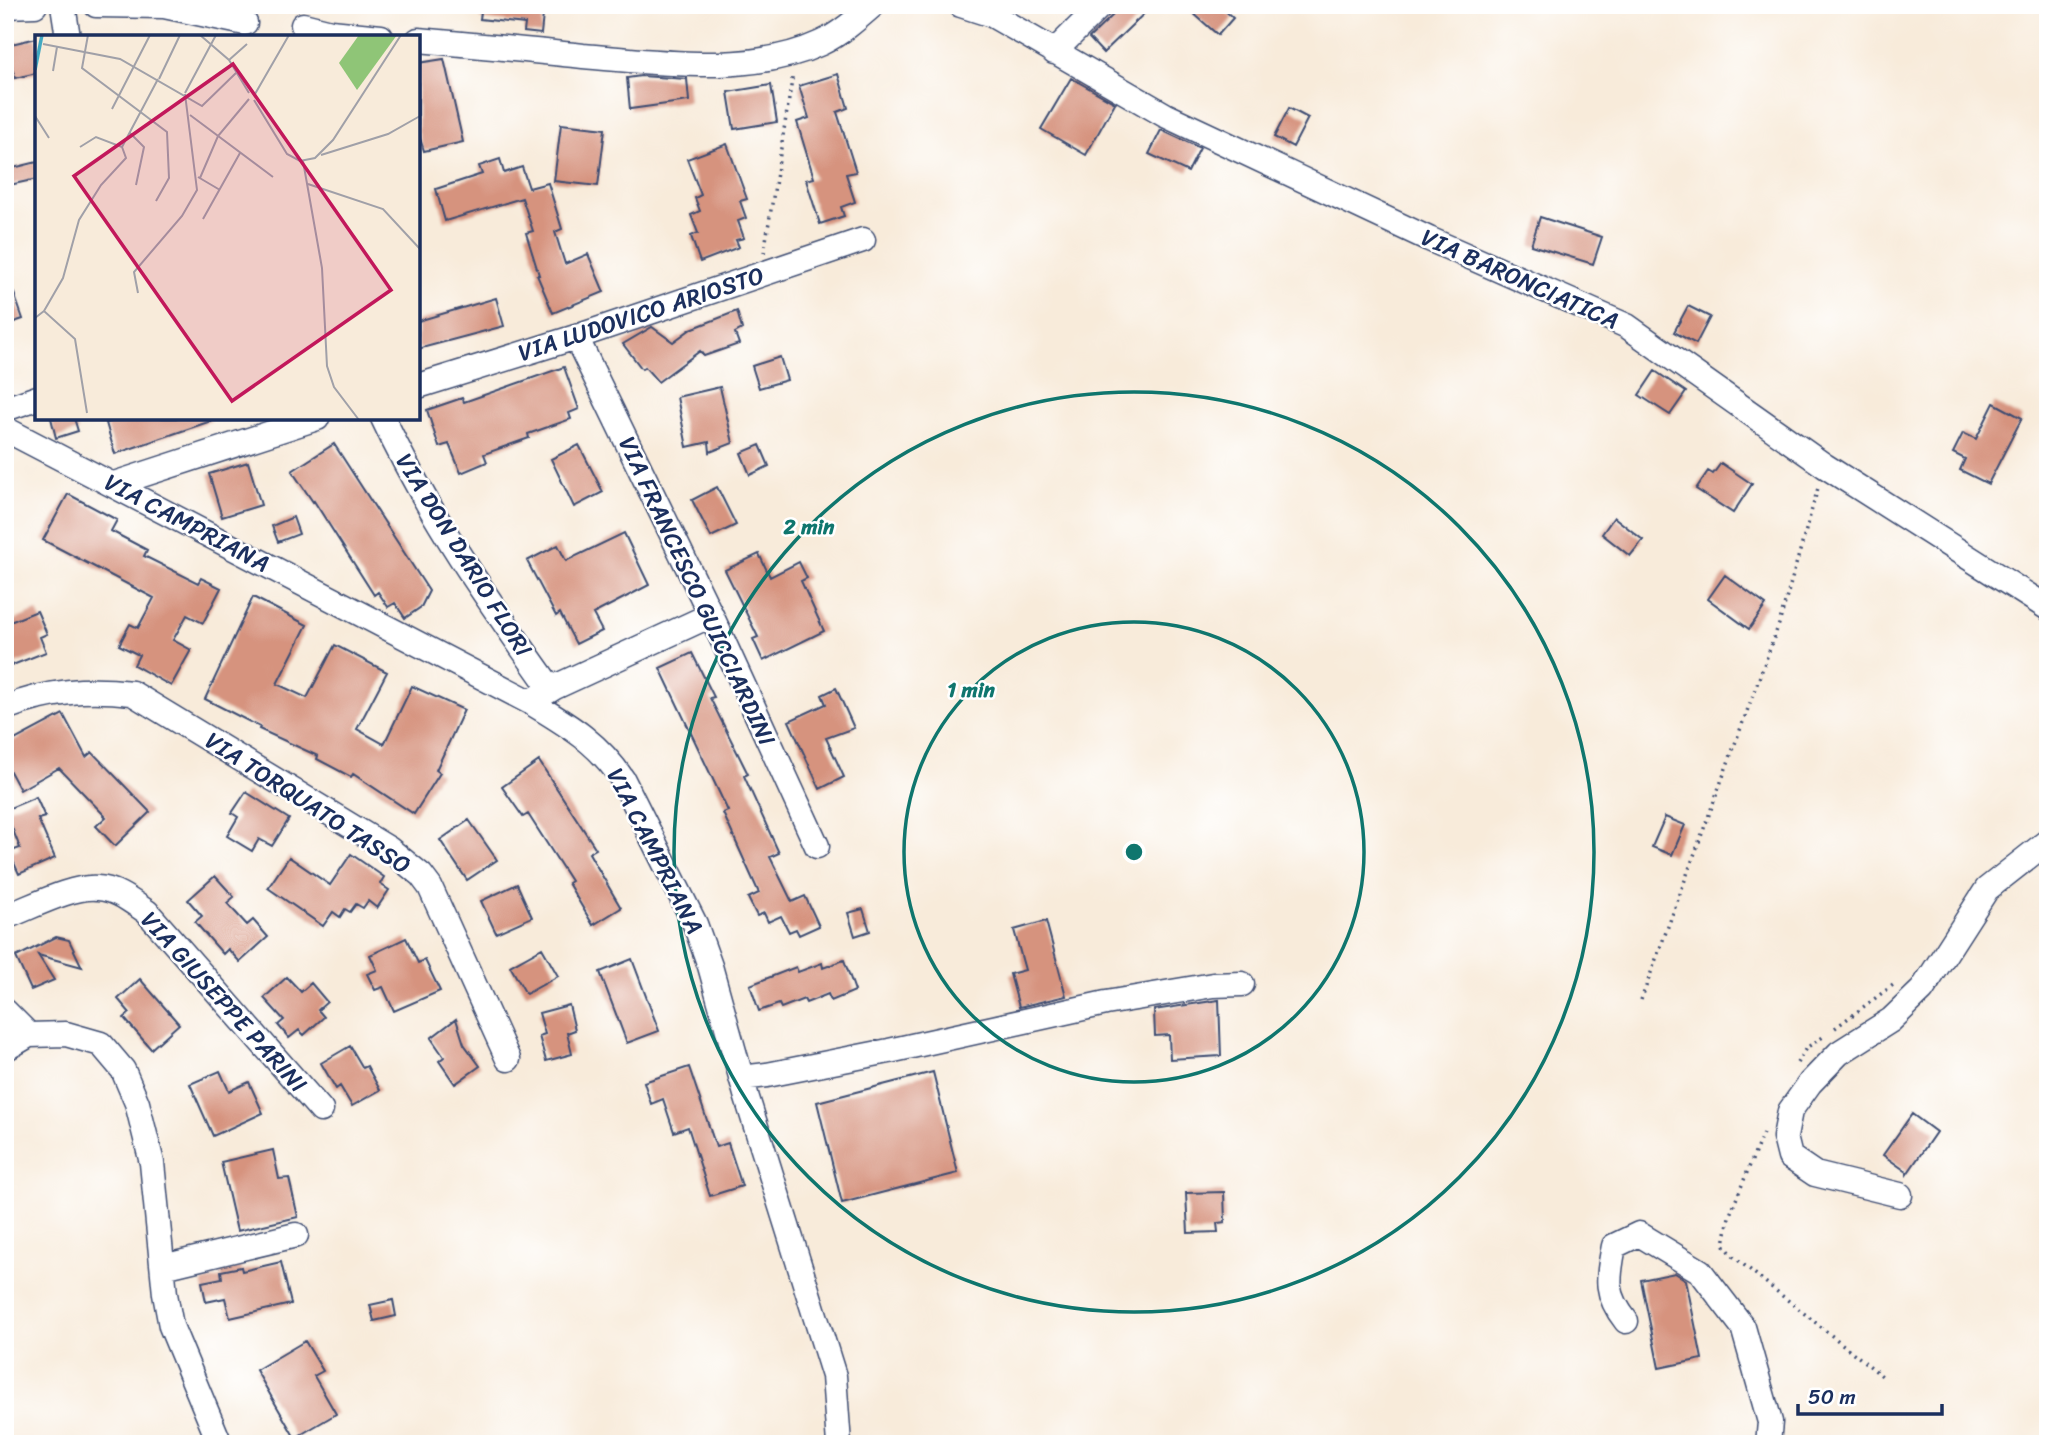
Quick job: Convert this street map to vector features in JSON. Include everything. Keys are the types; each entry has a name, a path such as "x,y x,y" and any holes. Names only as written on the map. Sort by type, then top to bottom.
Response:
{"street":[{"path":"5,6 35,5"},
{"path":"62,5 68,35"},
{"path":"96,5 164,6 249,22"},
{"path":"420,40 665,63 731,64 779,56 821,43 848,26 873,5"},
{"name":"VIA BARONCIATICA","path":"961,5 992,15 1165,115 1429,239 1627,326 1825,466 2048,608"},
{"path":"1054,52 1101,5"},
{"path":"299,22 331,32 361,35"},
{"name":"VIA LUDOVICO ARIOSTO","path":"420,385 576,337 863,240"},
{"name":"VIA FRANCESCO GUICCIARDINI","path":"576,337 711,615 817,846"},
{"path":"5,409 35,399"},
{"path":"114,484 311,420"},
{"name":"VIA DON DARIO FLORI","path":"384,420 402,459 540,696"},
{"name":"VIA CAMPRIANA","path":"5,429 540,696 610,760 623,780 695,924 710,966 741,1078 834,1376 839,1444"},
{"path":"540,696 711,615"},
{"name":"VIA TORQUATO TASSO","path":"5,708 52,693 94,689 132,693 389,849 421,875 430,887 508,1059"},
{"path":"1900,1195 1815,1174 1790,1157 1785,1137 1790,1111 1810,1083 1839,1053 1891,1020 1922,990 1987,889 2048,841"},
{"name":"VIA GIUSEPPE PARINI","path":"5,917 78,889 99,888 124,896 147,912 321,1110"},
{"path":"741,1078 889,1051 1106,1003 1213,985 1242,984"},
{"path":"5,1011 29,1035"},
{"path":"5,1049 29,1035 66,1034 101,1044 123,1070 137,1103 152,1163 172,1326 220,1444"},
{"path":"1626,1321 1615,1308 1608,1280 1614,1246 1639,1234 1700,1271 1742,1327 1770,1422 1768,1444"},
{"path":"163,1267 296,1235"}],"path":[{"path":"760,274 796,51"},
{"path":"1641,1000 1779,624 1825,466"}],"building":[{"path":"482,5 544,5 541,34 524,32 525,24 480,19"},
{"path":"1115,5 1153,5 1103,53 1089,38 1112,16"},
{"path":"1184,5 1219,5 1233,18 1218,35"},
{"path":"35,38 35,73 15,78 7,45"},
{"path":"444,59 463,142 424,151 420,138 420,63"},
{"path":"838,74 848,108 837,112 856,172 846,174 855,202 841,207 844,216 820,224 806,180 814,178 797,122 809,118 799,86"},
{"path":"641,76 687,79 689,101 630,109 627,78"},
{"path":"1071,78 1115,103 1086,155 1041,129"},
{"path":"771,85 777,122 734,129 728,92"},
{"path":"1289,108 1308,118 1293,147 1274,137"},
{"path":"561,124 605,129 598,186 554,181"},
{"path":"1161,130 1200,148 1188,172 1149,154"},
{"path":"727,144 747,199 740,201 746,218 738,221 744,238 736,240 739,247 700,262 691,236 698,233 691,215 700,211 695,198 701,195 687,159"},
{"path":"500,159 504,173 522,167 529,188 548,183 562,229 555,232 565,264 588,254 604,292 553,313 537,275 526,233 533,231 522,198 445,221 436,189 482,174 479,166"},
{"path":"35,162 35,179 5,186 5,170"},
{"path":"1540,217 1602,237 1593,264 1531,245"},
{"path":"5,276 8,276 23,319 5,325"},
{"path":"496,298 504,326 420,348 420,320"},
{"path":"1688,306 1710,317 1696,344 1674,332"},
{"path":"737,311 742,329 735,333 739,344 704,356 700,351 658,382 645,367 642,369 623,344 652,327 673,342 691,329"},
{"path":"780,357 787,380 759,388 752,366"},
{"path":"564,367 579,409 569,413 571,419 528,434 529,438 484,454 487,462 461,473 449,444 439,447 427,410 462,398 464,402"},
{"path":"1655,371 1686,392 1670,415 1639,395"},
{"path":"720,387 733,443 710,452 709,442 687,447 677,397"},
{"path":"1994,403 2022,418 1988,484 1960,470 1965,459 1953,453 1963,433 1976,439"},
{"path":"52,420 75,420 78,431 56,438"},
{"path":"115,420 211,420 115,454 106,423"},
{"path":"334,444 429,591 421,607 405,618 395,603 388,607 378,592 374,595 292,471"},
{"path":"579,445 603,492 574,507 551,459"},
{"path":"760,445 769,466 750,475 741,453"},
{"path":"248,462 261,505 222,517 209,474"},
{"path":"1721,463 1752,484 1733,513 1696,489 1708,471 1713,474"},
{"path":"717,487 736,525 711,537 692,500"},
{"path":"68,494 117,520 111,531 147,550 144,556 198,583 201,578 221,588 203,623 187,615 173,640 191,650 171,686 134,665 139,655 119,645 130,624 138,628 154,598 43,540"},
{"path":"293,517 299,534 278,542 272,526"},
{"path":"1614,517 1643,540 1630,556 1602,534"},
{"path":"624,533 649,585 593,614 602,631 576,644 560,613 556,616 527,561 558,545 566,561"},
{"path":"759,554 770,577 799,562 807,578 801,581 824,631 763,661 753,639 758,637 725,570"},
{"path":"1725,575 1766,605 1749,629 1708,599"},
{"path":"253,597 307,625 277,684 307,698 335,645 387,672 357,729 384,744 412,686 464,710 436,770 440,773 414,814 353,774 351,777 317,759 318,756 259,729 260,727 205,699"},
{"path":"37,611 47,634 40,637 46,652 5,668 5,624"},
{"path":"692,653 714,697 710,698 748,774 744,776 779,853 770,857 792,902 805,896 819,926 799,935 796,929 789,932 781,916 768,922 764,913 757,916 748,898 759,893 723,813 728,811 660,668"},
{"path":"836,688 854,728 826,738 844,777 820,789 789,721 826,704 822,695"},
{"path":"63,714 86,757 92,752 150,812 115,846 96,826 106,817 59,768 20,790 5,762 5,745"},
{"path":"539,761 596,849 589,853 621,908 593,925 568,883 571,881 528,814 523,817 502,787"},
{"path":"246,792 289,819 272,846 259,839 252,851 227,836 238,817 232,813"},
{"path":"36,797 45,817 38,819 55,858 19,874 9,852 20,848 5,810"},
{"path":"1665,817 1685,825 1672,855 1652,847"},
{"path":"469,820 497,860 467,880 440,840"},
{"path":"351,854 384,877 380,884 389,890 377,908 368,901 363,908 356,904 350,912 345,909 340,917 333,912 323,926 268,888 289,857 330,885"},
{"path":"215,876 234,897 227,903 247,925 253,920 268,937 240,962 228,949 223,954 195,922 202,916 188,900"},
{"path":"517,884 532,917 496,933 481,901"},
{"path":"863,909 870,931 855,936 848,913"},
{"path":"1046,921 1066,996 1019,1007 1010,974 1025,970 1014,930"},
{"path":"56,937 69,940 82,967 38,955 54,980 31,990 16,957"},
{"path":"406,938 418,963 425,960 440,991 394,1011 383,987 375,990 367,974 377,970 370,955"},
{"path":"542,948 558,976 526,994 510,966"},
{"path":"632,959 659,1031 627,1043 600,972"},
{"path":"844,960 855,991 831,1001 828,994 806,1003 804,999 781,1008 779,1004 759,1011 750,985 796,967 798,972 822,963 823,968"},
{"path":"287,977 301,992 311,983 327,1002 318,1010 324,1017 304,1035 299,1030 289,1038 278,1025 284,1020 264,998"},
{"path":"140,979 179,1024 151,1049 124,1018 130,1013 118,999"},
{"path":"1219,1000 1221,1056 1170,1059 1169,1035 1155,1036 1154,1010"},
{"path":"569,1005 575,1030 567,1033 572,1054 546,1061 539,1036 545,1034 539,1013"},
{"path":"456,1019 464,1044 480,1066 455,1084 439,1061 444,1057 431,1038"},
{"path":"350,1046 363,1068 367,1066 380,1090 352,1106 340,1086 336,1089 321,1063"},
{"path":"689,1067 716,1147 728,1143 742,1186 710,1196 688,1127 674,1132 663,1099 651,1104 644,1082"},
{"path":"220,1071 229,1091 249,1082 263,1113 213,1136 190,1084"},
{"path":"933,1072 958,1173 842,1203 817,1102"},
{"path":"1912,1114 1936,1132 1907,1174 1883,1155"},
{"path":"273,1150 279,1179 289,1178 298,1217 237,1231 221,1162"},
{"path":"1224,1192 1225,1222 1217,1223 1218,1232 1188,1233 1186,1193"},
{"path":"281,1262 291,1304 230,1318 225,1298 206,1302 202,1282 222,1278 221,1271 241,1267 242,1271"},
{"path":"1675,1273 1686,1280 1702,1359 1659,1368 1641,1280"},
{"path":"393,1300 396,1316 374,1321 370,1305"},
{"path":"305,1341 323,1371 314,1376 336,1414 295,1438 256,1370"}]}
